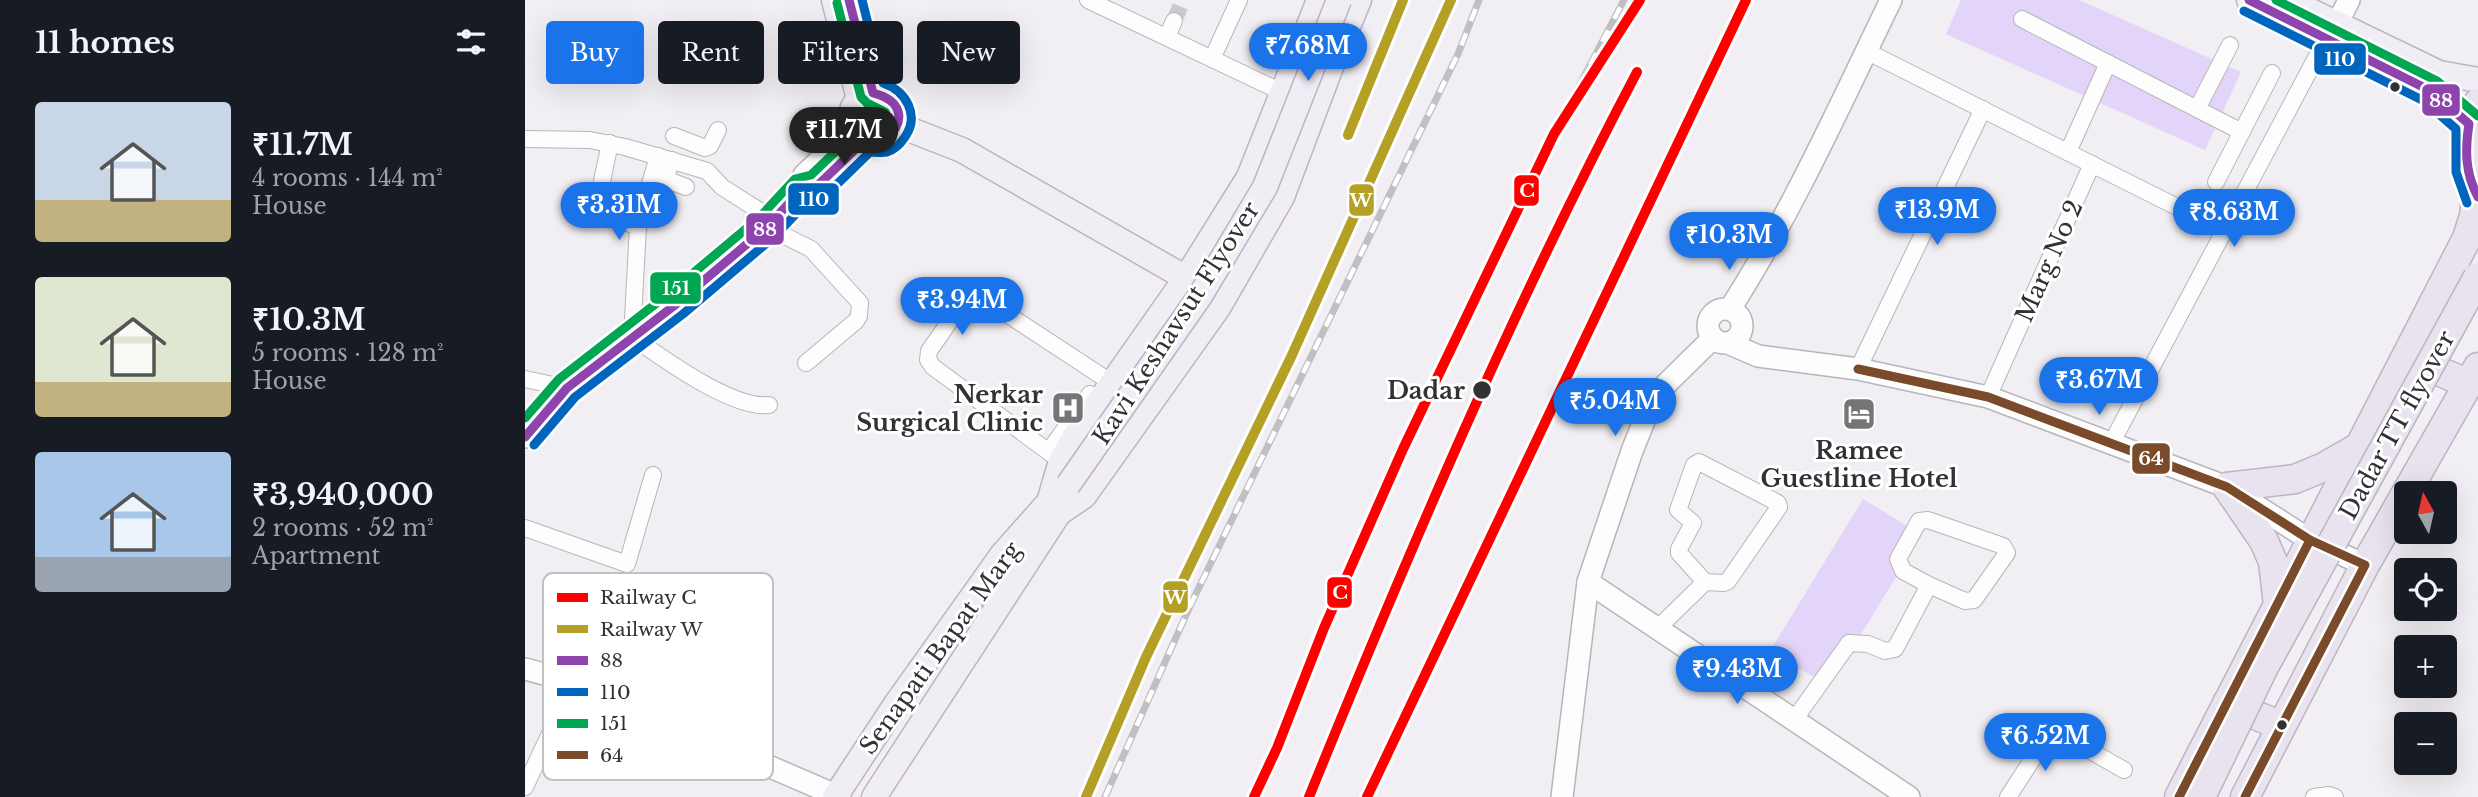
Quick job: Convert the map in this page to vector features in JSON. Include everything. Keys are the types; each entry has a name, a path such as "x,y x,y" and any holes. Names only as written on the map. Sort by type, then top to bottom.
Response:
{"highway":[{"path":"2179,797 2467,238 2477,196 2467,172 2465,148 2473,114"},
{"name":"Dadar TT flyover","path":"2201,797 2264,667 2478,277"},
{"name":"Dadar TT flyover","path":"2222,797 2280,676 2478,315"},
{"path":"2245,797 2365,565 2474,375 2406,357"},
{"path":"2277,605 2273,562 2264,541 2227,487 2295,479 2324,467 2359,447"},
{"path":"2227,703 2281,726"}],"main road":[{"path":"833,0 866,96"},
{"path":"849,0 866,96"},
{"path":"1049,513 1055,456 1075,436 1107,380 1186,278 1249,177 1319,0"},
{"name":"Kavi Keshavsut Flyover","path":"1049,513 1200,296 1265,187 1339,0"},
{"path":"1049,513 1084,496 1218,308 1282,197 1359,0"},
{"path":"2249,0 2439,73 2478,80"},
{"path":"2288,0 2332,31 2431,92 2473,114"},
{"path":"883,94 897,106 898,125 885,140 859,134 851,113 866,96 883,94"},
{"path":"898,125 962,150 1186,278 1218,308"},
{"name":"Senapati Bapat Marg","path":"837,796 890,713 1002,555 1049,513"},
{"name":"Senapati Bapat Marg","path":"874,797 918,730 1049,513"},
{"path":"890,713 918,730"}],"street":[{"path":"1088,0 1317,108"},
{"path":"1212,59 1239,0"},
{"path":"1562,797 1588,582 1654,396 1721,340 1738,338 1743,327 1740,316 1730,309 1763,257 1809,171 1891,0"},
{"path":"2111,443 2256,168 2349,0"},
{"path":"2022,19 2242,132"},
{"path":"1167,37 1174,21"},
{"path":"2197,109 2230,45"},
{"path":"1866,51 2223,230"},
{"path":"2068,152 2108,63"},
{"path":"2216,183 2272,74"},
{"path":"1858,369 1983,109"},
{"path":"674,136 705,148 710,146 719,133 707,171"},
{"path":"525,437 567,388 771,224 803,188 816,187 859,134"},
{"path":"525,139 590,140 707,171 722,187 810,249 860,303 856,321 806,363"},
{"path":"602,181 610,144"},
{"path":"686,187 665,179 677,163 696,146"},
{"path":"2231,154 2256,168"},
{"path":"632,337 638,226 677,163"},
{"name":"Marg No 2","path":"1989,397 2092,164"},
{"path":"595,214 638,226"},
{"path":"1055,456 930,364 929,351 966,298 975,295 982,297 1107,380"},
{"path":"632,337 736,401 757,406 769,405"},
{"path":"1721,340 1758,356 1858,369 1989,397 2227,487 2310,540 2365,565"},
{"path":"525,379 567,388"},
{"path":"1658,628 1705,582 1728,582 1779,507 1778,503 1699,462 1694,465 1678,510 1693,523 1679,553 1705,582"},
{"path":"525,528 628,564 653,475"},
{"path":"1928,520 2003,546 2007,553 1974,600 1965,601 1929,586 1903,571 1898,559 1919,522 1928,520"},
{"path":"1588,582 1909,797"},
{"path":"1794,720 1849,643 1868,644 1885,650 1895,649 1929,586"},
{"path":"525,670 543,674"},
{"path":"2008,797 2052,729 2124,770"},
{"path":"525,787 543,748"},
{"path":"773,768 837,796"},
{"path":"2313,797 2335,797"}],"shaded area":[{"path":"1961,0 2079,0 2241,72 2205,150 1946,34"},
{"path":"1863,499 1922,535 1829,686 1770,651"}],"tunnel":[{"path":"1174,21 1183,0"}],"railway":[{"path":"1105,797 1190,606 1458,54 1479,0"},
{"path":"1554,134 1624,0"}],"rail line":[{"name":"W","path":"1348,135 1403,0"},
{"name":"W","path":"1086,797 1146,657 1292,355 1451,0"},
{"name":"C","path":"1254,797 1277,748 1324,628 1403,449 1554,134 1640,0"},
{"name":"C","path":"1367,797 1746,0"},
{"name":"C","path":"1309,797 1464,430 1547,250 1637,72"}],"transit line":[{"name":"88","path":"525,437 567,388 675,305 767,227 803,188 816,187 865,140 885,140 892,133 897,125 898,112 890,100 873,93 849,0"},
{"name":"110","path":"534,445 575,397 683,314 775,236 809,200 824,197 870,152 890,151 903,139 909,129 911,112 904,98 883,83 862,0"},
{"name":"88","path":"2249,0 2431,91 2469,124 2467,161 2478,197"},
{"name":"151","path":"2276,0 2437,81 2478,116"},
{"name":"151","path":"525,418 559,379 667,295 759,218 795,179 811,175 858,130 880,128 887,118 885,112 861,97 837,3"},
{"name":"110","path":"2244,11 2424,101 2456,129 2456,172 2467,203"},
{"name":"64","path":"1858,369 1988,397 2227,487 2310,540 2365,565 2245,797"},
{"name":"64","path":"2179,797 2310,540"}],"place":[{"name":"Dadar","path":"1482,390"},
{"name":"Nerkar Surgical Clinic","path":"1068,408"},
{"name":"Ramee Guestline Hotel","path":"1859,414"}]}
